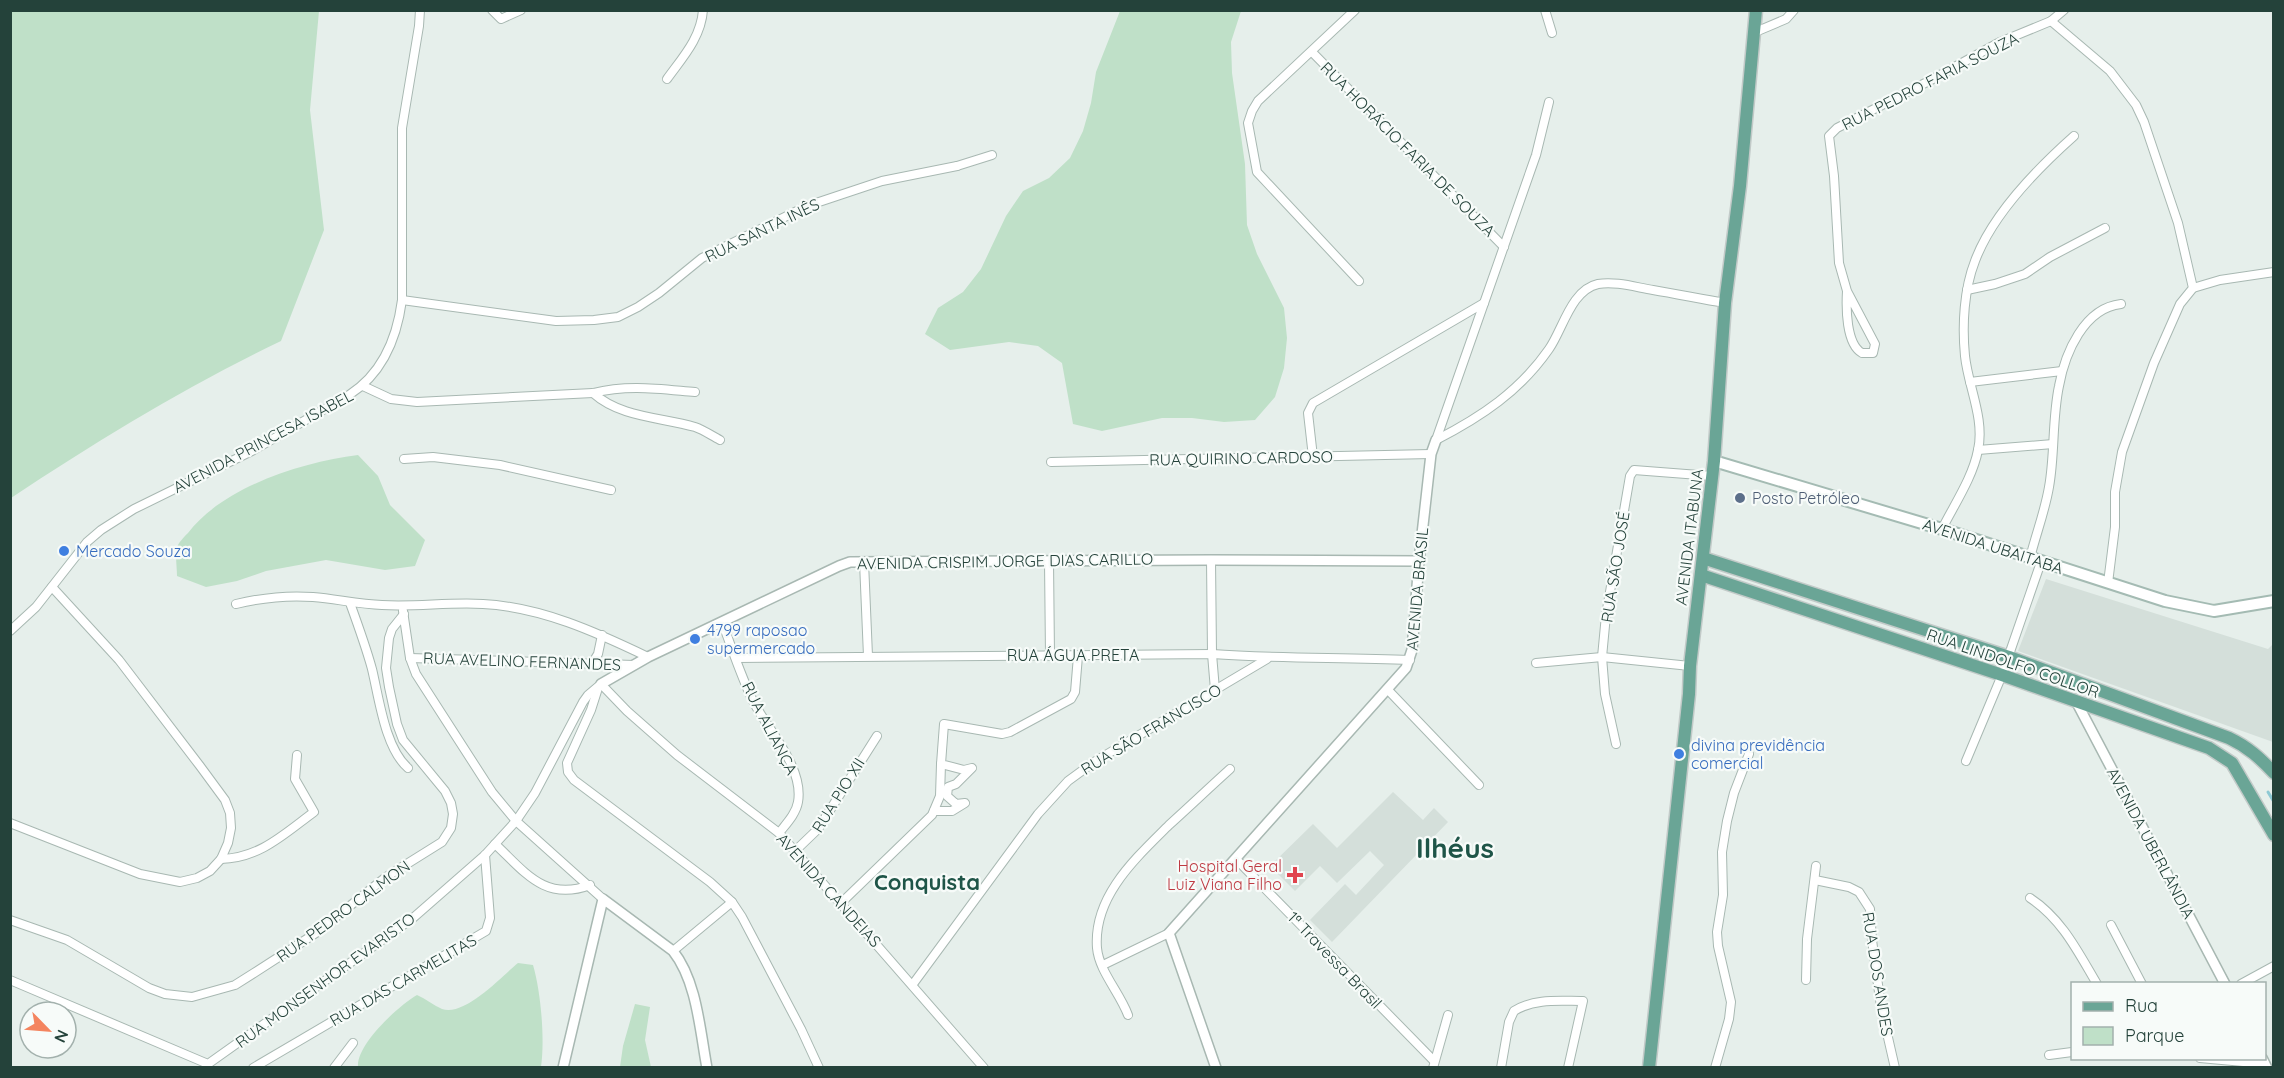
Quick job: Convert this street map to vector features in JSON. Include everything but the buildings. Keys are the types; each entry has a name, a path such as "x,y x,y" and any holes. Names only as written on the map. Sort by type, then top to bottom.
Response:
{"main road":[{"name":"AVENIDA ITABUNA","path":"1649,1068 1689,694 1690,666 1714,461 1725,303 1740,186 1756,10"},
{"name":"AVENIDA UBAITABA","path":"1714,461 1942,529 2165,601 2214,611 2274,601"},
{"name":"RUA LINDOLFO COLLOR","path":"1703,558 2008,657 2229,738 2246,746 2274,774"},
{"name":"RUA LINDOLFO COLLOR","path":"1701,575 2002,675 2209,748 2227,759 2241,775 2274,835"}],"street":[{"name":"AVENIDA PRINCESA ISABEL","path":"10,632 36,607 87,542 101,530 134,509 252,451 363,386 376,372 390,345 402,300 402,128 420,10"},
{"path":"492,10 501,19 521,10"},
{"path":"667,79 693,43 702,23 703,10"},
{"path":"1355,10 1258,101 1251,111 1248,123 1257,172 1359,281"},
{"path":"1545,10 1552,33"},
{"path":"1753,33 1786,19 1794,10"},
{"name":"RUA PEDRO FARIA SOUZA","path":"1847,291 1839,263 1834,176 1829,136 1837,128 1931,80 1972,56 2050,21 2064,10"},
{"path":"2050,21 2110,71 2136,105 2144,122 2178,223 2193,288"},
{"name":"RUA HORÁCIO FARIA DE SOUZA","path":"1312,52 1504,247"},
{"name":"AVENIDA BRASIL","path":"1169,933 1400,677 1410,660 1431,454 1536,154 1549,102"},
{"path":"1942,529 1972,468 1978,450 1978,424 1965,356 1967,290 1976,258 1995,225 2022,190 2055,153 2074,136"},
{"name":"RUA SANTA INÊS","path":"402,300 556,321 594,320 618,316 638,307 659,293 702,258 807,206 882,182 957,166 992,155"},
{"path":"1967,290 2025,274 2050,256 2105,228"},
{"path":"2108,583 2115,527 2115,492 2122,452 2154,363 2180,304 2193,288 2220,280 2274,272"},
{"path":"1436,440 1475,420 1533,371 1551,346 1576,301 1589,287 1604,284 1625,285 1725,303"},
{"path":"1847,291 1875,344 1873,352 1862,353 1854,346 1846,314 1847,291"},
{"path":"1313,457 1308,413 1313,404 1484,303"},
{"path":"1966,761 2002,675 2036,560 2049,488 2058,389 2062,371 2077,338 2090,318 2103,308 2121,304"},
{"path":"1970,382 2062,371"},
{"path":"363,386 391,399 417,402 593,393 615,388 635,387 695,392"},
{"path":"593,393 615,408 699,428 720,440"},
{"path":"1978,450 2054,444"},
{"name":"RUA QUIRINO CARDOSO","path":"1051,462 1431,454"},
{"path":"404,459 433,457 500,465 611,489"},
{"name":"RUA SÃO JOSÉ","path":"1616,744 1605,694 1602,657 1606,615 1631,472 1650,469 1712,476"},
{"path":"1211,560 1212,654 1215,690"},
{"path":"864,561 868,656"},
{"name":"AVENIDA CRISPIM JORGE DIAS CARILLO","path":"516,821 535,793 583,702 600,685 648,657 838,566 864,561 1419,561"},
{"path":"1049,561 1050,656"},
{"path":"10,823 140,874 180,882 210,871 221,858 228,843 231,828 230,813 225,800 119,660 52,587"},
{"path":"236,604 288,596 315,597 403,610 483,604 522,609 602,635 648,657"},
{"path":"350,603 394,750 398,759 408,768"},
{"name":"RUA AVELINO FERNANDES","path":"403,610 410,658 416,674 492,792 516,821 603,898"},
{"name":"RUA PEDRO CALMON","path":"10,920 67,940 149,988 165,994 192,998 235,985 263,968 316,933 386,877 442,842 451,828 453,814 451,803 446,791 403,740 389,687 386,668 388,638 403,610"},
{"name":"RUA ALIANÇA","path":"722,622 755,704 790,761 798,782 798,801 795,810 779,833"},
{"path":"593,662 598,654 602,635"},
{"name":"RUA ÁGUA PRETA","path":"736,658 1212,654 1268,658 1330,657 1410,660"},
{"path":"840,904 934,811 940,796 944,724 1002,734 1019,728 1071,699 1075,692 1078,656"},
{"path":"1536,663 1602,657 1690,666"},
{"name":"RUA AVELINO FERNANDES","path":"410,658 634,665"},
{"name":"RUA SÃO FRANCISCO","path":"913,984 1038,814 1068,781 1094,762 1268,658"},
{"path":"600,685 567,762 566,768 571,777 710,882 732,902 742,917 819,1068"},
{"name":"AVENIDA CANDEIAS","path":"600,685 677,755 779,833 984,1068"},
{"path":"1388,690 1479,785"},
{"name":"AVENIDA UBERLÂNDIA","path":"2077,702 2224,982"},
{"name":"RUA PIO XII","path":"795,851 818,829 854,768 877,736"},
{"path":"1715,1068 1729,1019 1731,1002 1717,932 1723,895 1722,852 1732,802 1749,754"},
{"path":"221,858 242,857 259,851 314,812 295,779 297,755"},
{"path":"934,811 952,811 965,803 956,804 947,796 948,787 957,784 972,768 964,770 941,764"},
{"path":"1128,1015 1097,949 1099,928 1109,896 1120,876 1134,859 1230,769"},
{"name":"RUA MONSENHOR EVARISTO","path":"10,980 211,1066 413,918 485,855 516,821"},
{"path":"495,844 534,881 550,889 575,891 590,885"},
{"name":"RUA DAS CARMELITAS","path":"253,1068 486,932 490,918 485,855"},
{"name":"1ª Travessa Brasil","path":"1236,859 1433,1065"},
{"path":"1806,980 1807,939 1816,866"},
{"name":"RUA DOS ANDES","path":"1815,880 1849,887 1859,892 1870,909 1881,1007 1895,1068"},
{"path":"563,1068 603,898 673,951 681,961 689,980 707,1068"},
{"path":"2030,898 2051,913 2071,939 2096,982"},
{"path":"673,951 732,902"},
{"path":"2111,925 2141,982"},
{"path":"1103,965 1169,933 1216,1068"},
{"path":"2245,982 2274,966"},
{"path":"1501,1068 1509,1022 1514,1011 1532,1003 1583,1001 1568,1068"},
{"path":"1433,1065 1448,1015"},
{"path":"334,1068 353,1043"},
{"path":"2049,1055 2071,1053"},
{"path":"2216,1060 2264,1063"}],"shaded area":[{"path":"2046,579 2268,649 2273,644 2273,742 2018,651"},
{"name":"Hospital Geral Luiz Viana Filho","path":"1393,792 1423,820 1434,808 1448,822 1332,942 1310,920 1345,884 1356,895 1384,865 1370,851 1337,883 1320,866 1295,891 1270,866 1313,824 1337,848"}],"green space":[{"path":"11,10 319,11 310,110 324,230 281,341 211,376 143,415 11,498"},
{"path":"1120,11 1241,11 1231,42 1232,73 1245,164 1247,225 1257,254 1284,308 1287,338 1284,368 1275,397 1255,420 1224,422 1192,418 1162,418 1102,431 1073,424 1062,363 1038,346 1009,342 950,350 925,334 938,308 963,292 981,269 1006,216 1023,191 1049,178 1070,158 1083,131 1096,72"},
{"path":"358,455 378,476 390,505 425,540 415,566 385,570 326,560 266,571 237,581 206,587 177,576 176,554 179,544 203,517 221,502 265,479 336,458"},
{"path":"518,963 533,965 536,976 542,1030 541,1067 358,1067 359,1058 371,1037 389,1017 417,995 442,1009 451,1010 461,1007 483,994"},
{"path":"635,1004 650,1007 645,1040 651,1067 620,1067 623,1046"}],"waterway":[{"path":"2268,792 2274,802"}],"place":[{"name":"Posto Petróleo","path":"1740,498"},
{"name":"Mercado Souza","path":"64,551"},
{"name":"4799 raposao supermercado","path":"695,639"},
{"name":"divina previdência comercial","path":"1679,754"},
{"name":"Hospital Geral Luiz Viana Filho","path":"1295,875"}],"district":[{"name":"Ilhéus","path":"1455,847"},
{"name":"Conquista","path":"927,882"}]}
